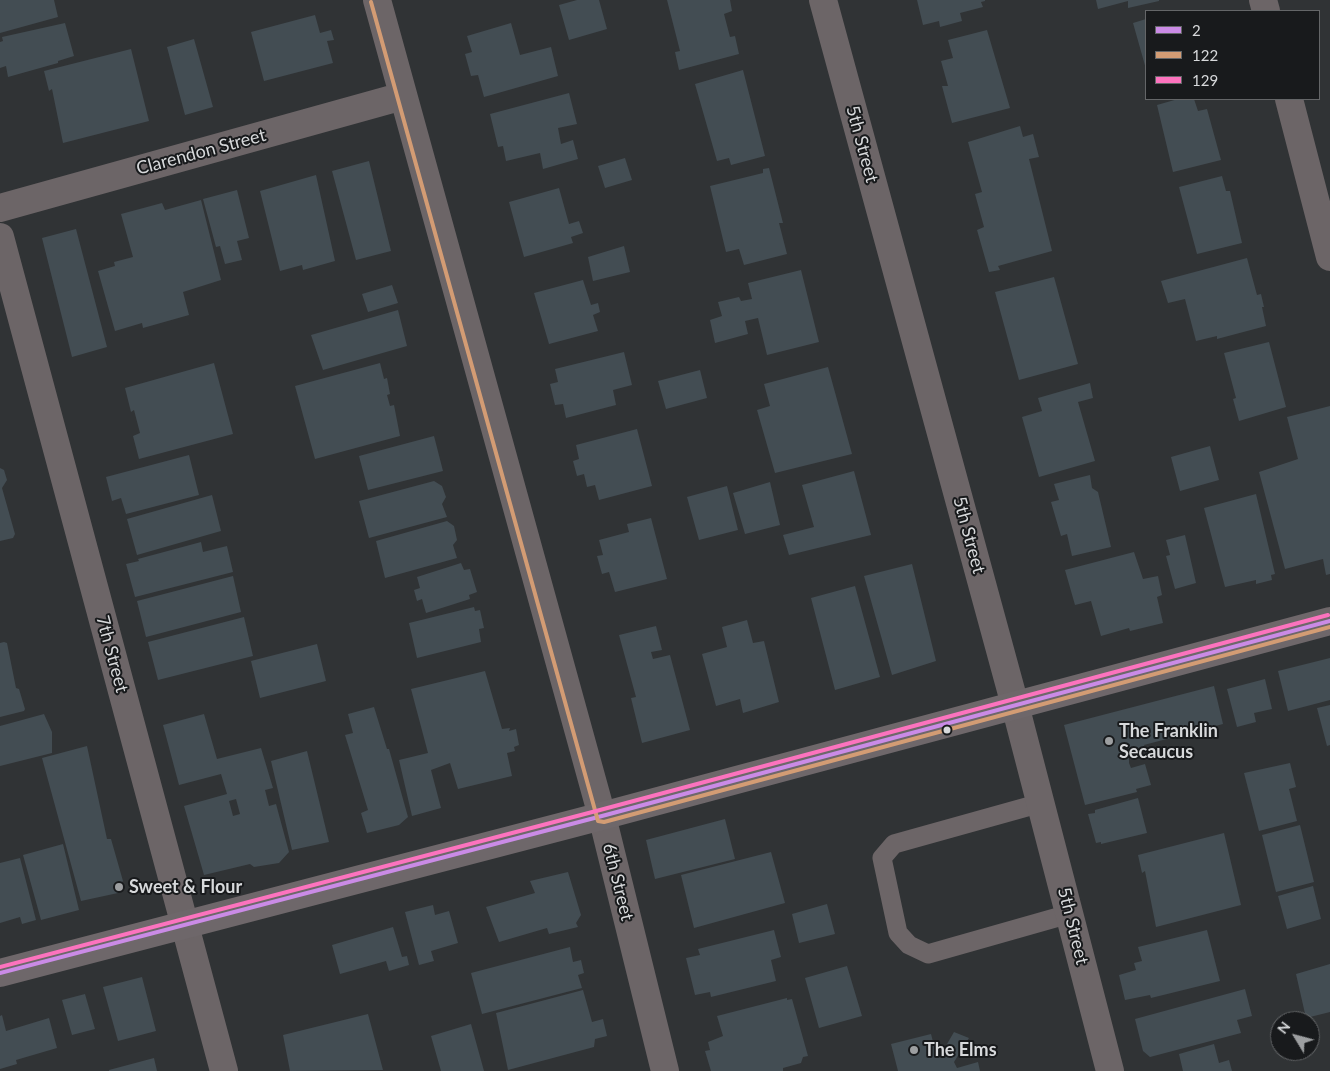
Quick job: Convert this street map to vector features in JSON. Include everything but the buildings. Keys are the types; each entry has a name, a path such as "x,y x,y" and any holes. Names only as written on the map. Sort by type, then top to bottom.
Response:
{"street":[{"name":"6th Street","path":"377,0 602,816 665,1071"},
{"name":"5th Street","path":"823,0 1015,705 1110,1071"},
{"name":"Clarendon Street","path":"0,208 402,96"},
{"path":"1288,100 1330,257"},
{"name":"7th Street","path":"0,237 224,1071"},
{"path":"0,973 602,816 1330,621"}],"lane":[{"path":"1041,803 894,844 882,858 898,933 909,944 928,954 1069,914"}],"transit line":[{"name":"122","path":"371,2 598,821 604,822 1330,627"},
{"name":"129","path":"0,967 600,810 1328,615"},
{"name":"2","path":"0,973 602,816 1330,621"}],"place":[{"name":"The Franklin Secaucus","path":"1109,741"},
{"name":"Sweet & Flour","path":"119,887"},
{"name":"The Elms","path":"914,1050"}]}
